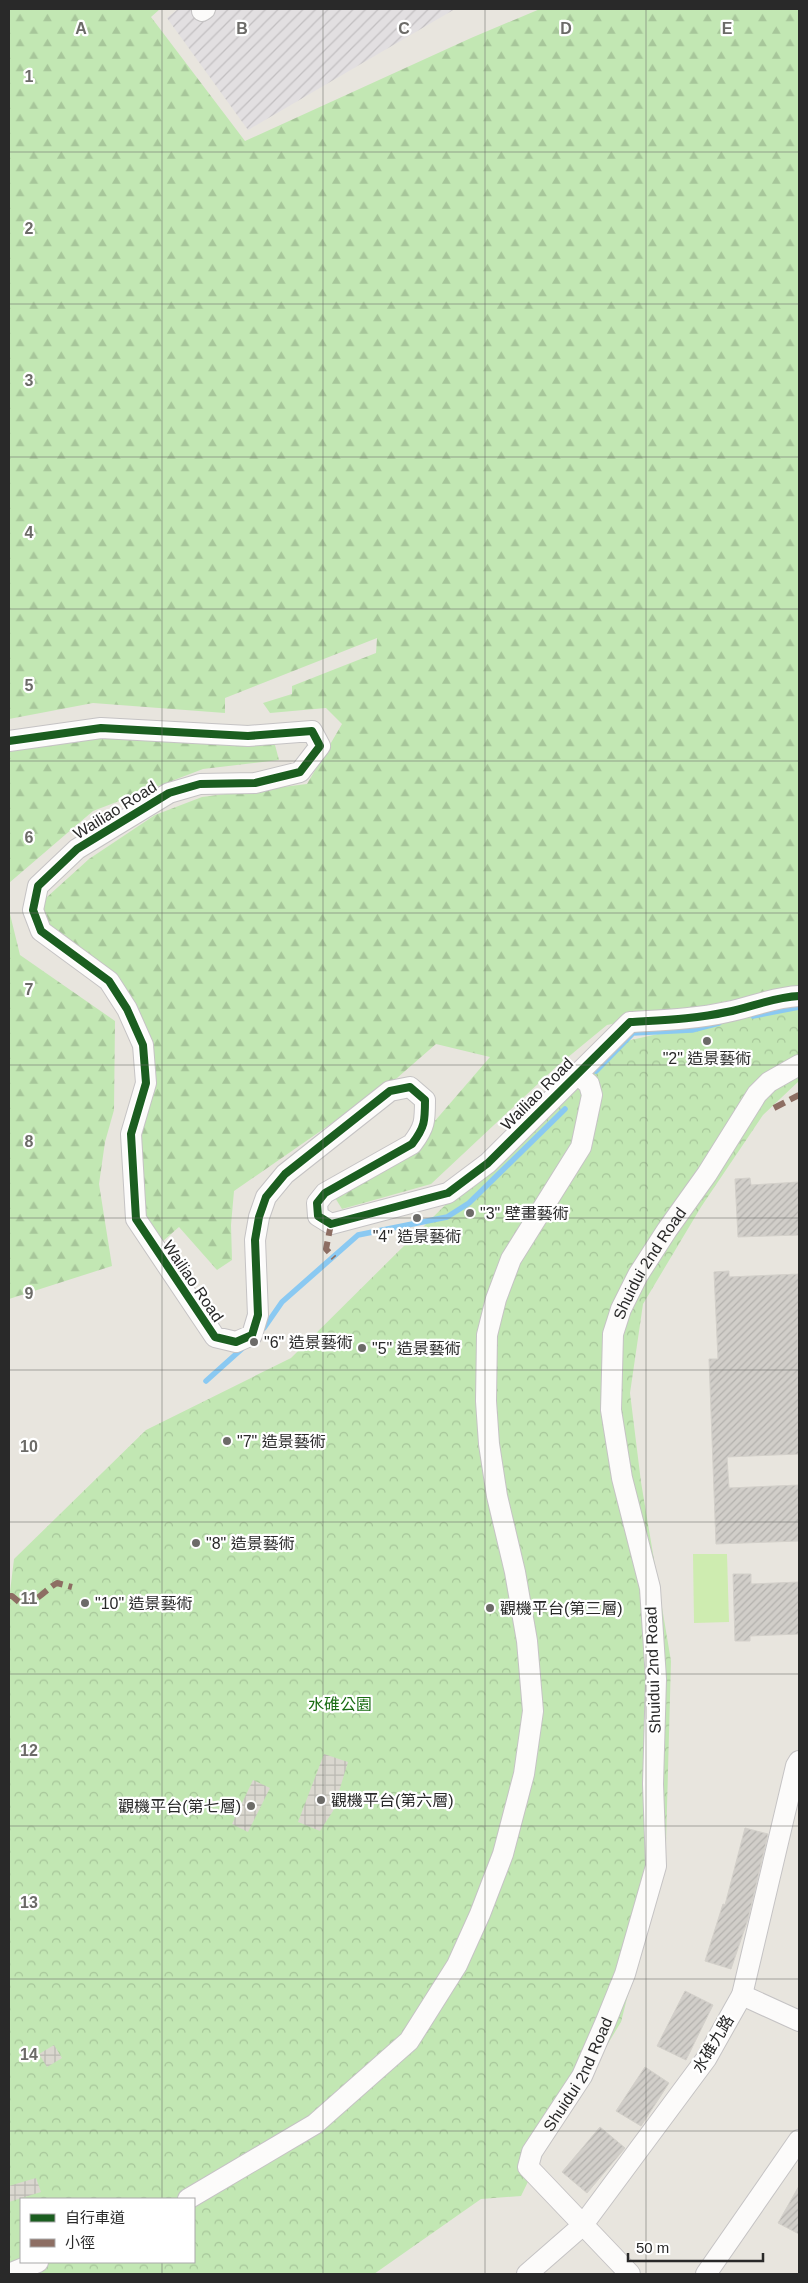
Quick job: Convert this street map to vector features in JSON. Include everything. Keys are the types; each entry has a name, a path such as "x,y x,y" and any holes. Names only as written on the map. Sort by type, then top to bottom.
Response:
{"street":[{"name":"Wailiao Road","path":"9,741 101,728 248,736 312,731 320,746 300,772 255,783 200,784 169,793 77,849 38,886 32,910 41,931 108,981 127,1009 143,1045 146,1084 131,1134 136,1219 215,1337 236,1342 252,1335 258,1316 255,1240 258,1216 266,1197 286,1174 390,1092 410,1087 425,1100 425,1122 421,1132 412,1144 325,1192 317,1204 318,1216 331,1224 448,1192 488,1163 630,1022 680,1019 727,1012 781,997 799,996"},
{"name":"Shuidui 2nd Road","path":"630,2274 582,2226 528,2167 532,2152 582,2076 606,2021 625,1974 656,1866 654,1784 656,1679 650,1588 622,1478 611,1410 613,1334 621,1309 638,1275 707,1174 757,1094 769,1082 799,1065"},
{"path":"190,2198 316,2124 409,2040 457,1966 503,1854 524,1774 533,1711 527,1641 515,1572 497,1496 489,1444 486,1401 487,1335 496,1298 511,1259 581,1147 592,1095 589,1084 577,1074"},
{"name":"水碓九路","path":"527,2274 582,2226 706,2059 742,1994 796,1766 799,1761"},
{"path":"742,1994 799,2021"},
{"path":"706,2274 799,2140"},
{"path":"9,2274 36,2263"}],"shaded area":[{"path":"178,9 455,9 248,130 167,18"},
{"name":"觀機平台(第六層)","path":"324,1754 348,1762 333,1811 320,1831 298,1822"},
{"name":"觀機平台(第七層)","path":"253,1780 270,1788 248,1832 232,1824"},
{"path":"54,2045 62,2058 47,2067 39,2054"},
{"path":"36,2178 41,2192 9,2202 9,2186"}],"green space":[{"path":"9,9 160,9 151,17 245,141 471,38 540,9 799,9 799,1000 738,999 607,1025 556,1067 431,1184 342,1209 334,1196 434,1122 490,1057 436,1044 397,1078 234,1191 231,1225 232,1260 217,1270 179,1227 154,1249 136,1219 134,1167 151,1067 124,997 47,945 36,907 89,859 155,815 202,797 307,784 342,724 326,708 270,713 263,703 292,694 292,686 376,653 377,638 225,698 225,713 93,703 9,719"},
{"path":"101,735 275,745 279,760 203,769 93,811 9,883 9,752"},
{"path":"9,910 20,955 115,1021 114,1110 105,1142 99,1184 112,1266 9,1299"},
{"name":"水碓公園","path":"788,1005 799,1006 799,1081 763,1115 701,1207 643,1304 630,1393 641,1482 671,1661 666,1844 621,2022 543,2151 521,2196 481,2199 374,2274 9,2274 9,1600 14,1559 146,1430 291,1358 548,1103 622,1042"},
{"path":"693,1554 727,1554 729,1622 694,1623"}],"building":[{"path":"750,1178 751,1185 799,1182 799,1235 738,1237 735,1179"},
{"path":"729,1271 729,1277 799,1274 799,1454 727,1457 729,1488 799,1485 799,1541 716,1544 709,1359 718,1359 714,1272"},
{"path":"733,1574 751,1574 751,1584 799,1582 799,1634 750,1636 750,1641 735,1641"},
{"path":"745,1828 768,1834 748,1919 731,1969 705,1961 723,1904 725,1905"},
{"path":"685,1991 713,2005 686,2060 657,2046"},
{"path":"645,2067 669,2083 641,2126 616,2111"},
{"path":"600,2127 625,2148 587,2193 562,2172"},
{"path":"799,2186 799,2234 778,2223"}],"waterway":[{"path":"753,1016 799,1007"},
{"path":"596,1071 633,1033 692,1030 719,1023"},
{"path":"264,1328 282,1302 358,1235 447,1217 469,1203 565,1109"},
{"path":"206,1381 245,1346"}],"marked path":[{"path":"774,1108 799,1095"},
{"path":"331,1224 326,1249 334,1258"},
{"path":"9,1596 12,1596 19,1602 26,1595 34,1600 57,1583 72,1587"}],"cycle path":[{"path":"9,741 101,728 248,736 312,731 320,746 300,772 255,783 200,784 169,793 77,849 38,886 33,910 41,931 109,981 127,1009 143,1045 146,1083 131,1134 136,1219 215,1337 236,1342 252,1335 258,1315 255,1240 259,1217 266,1197 285,1174 390,1091 410,1087 425,1100 424,1119 420,1133 412,1144 325,1193 317,1203 318,1216 331,1224 448,1193 488,1163 630,1022 703,1016 736,1010 781,998 799,996"}],"place":[{"name":"\"2\" 造景藝術","path":"707,1041"},
{"name":"\"3\" 壁畫藝術","path":"470,1213"},
{"name":"\"4\" 造景藝術","path":"417,1218"},
{"name":"\"6\" 造景藝術","path":"254,1342"},
{"name":"\"5\" 造景藝術","path":"362,1348"},
{"name":"\"7\" 造景藝術","path":"227,1441"},
{"name":"\"8\" 造景藝術","path":"196,1543"},
{"name":"\"10\" 造景藝術","path":"85,1603"},
{"name":"觀機平台(第三層)","path":"490,1608"},
{"name":"觀機平台(第六層)","path":"321,1800"},
{"name":"觀機平台(第七層)","path":"251,1806"}]}
